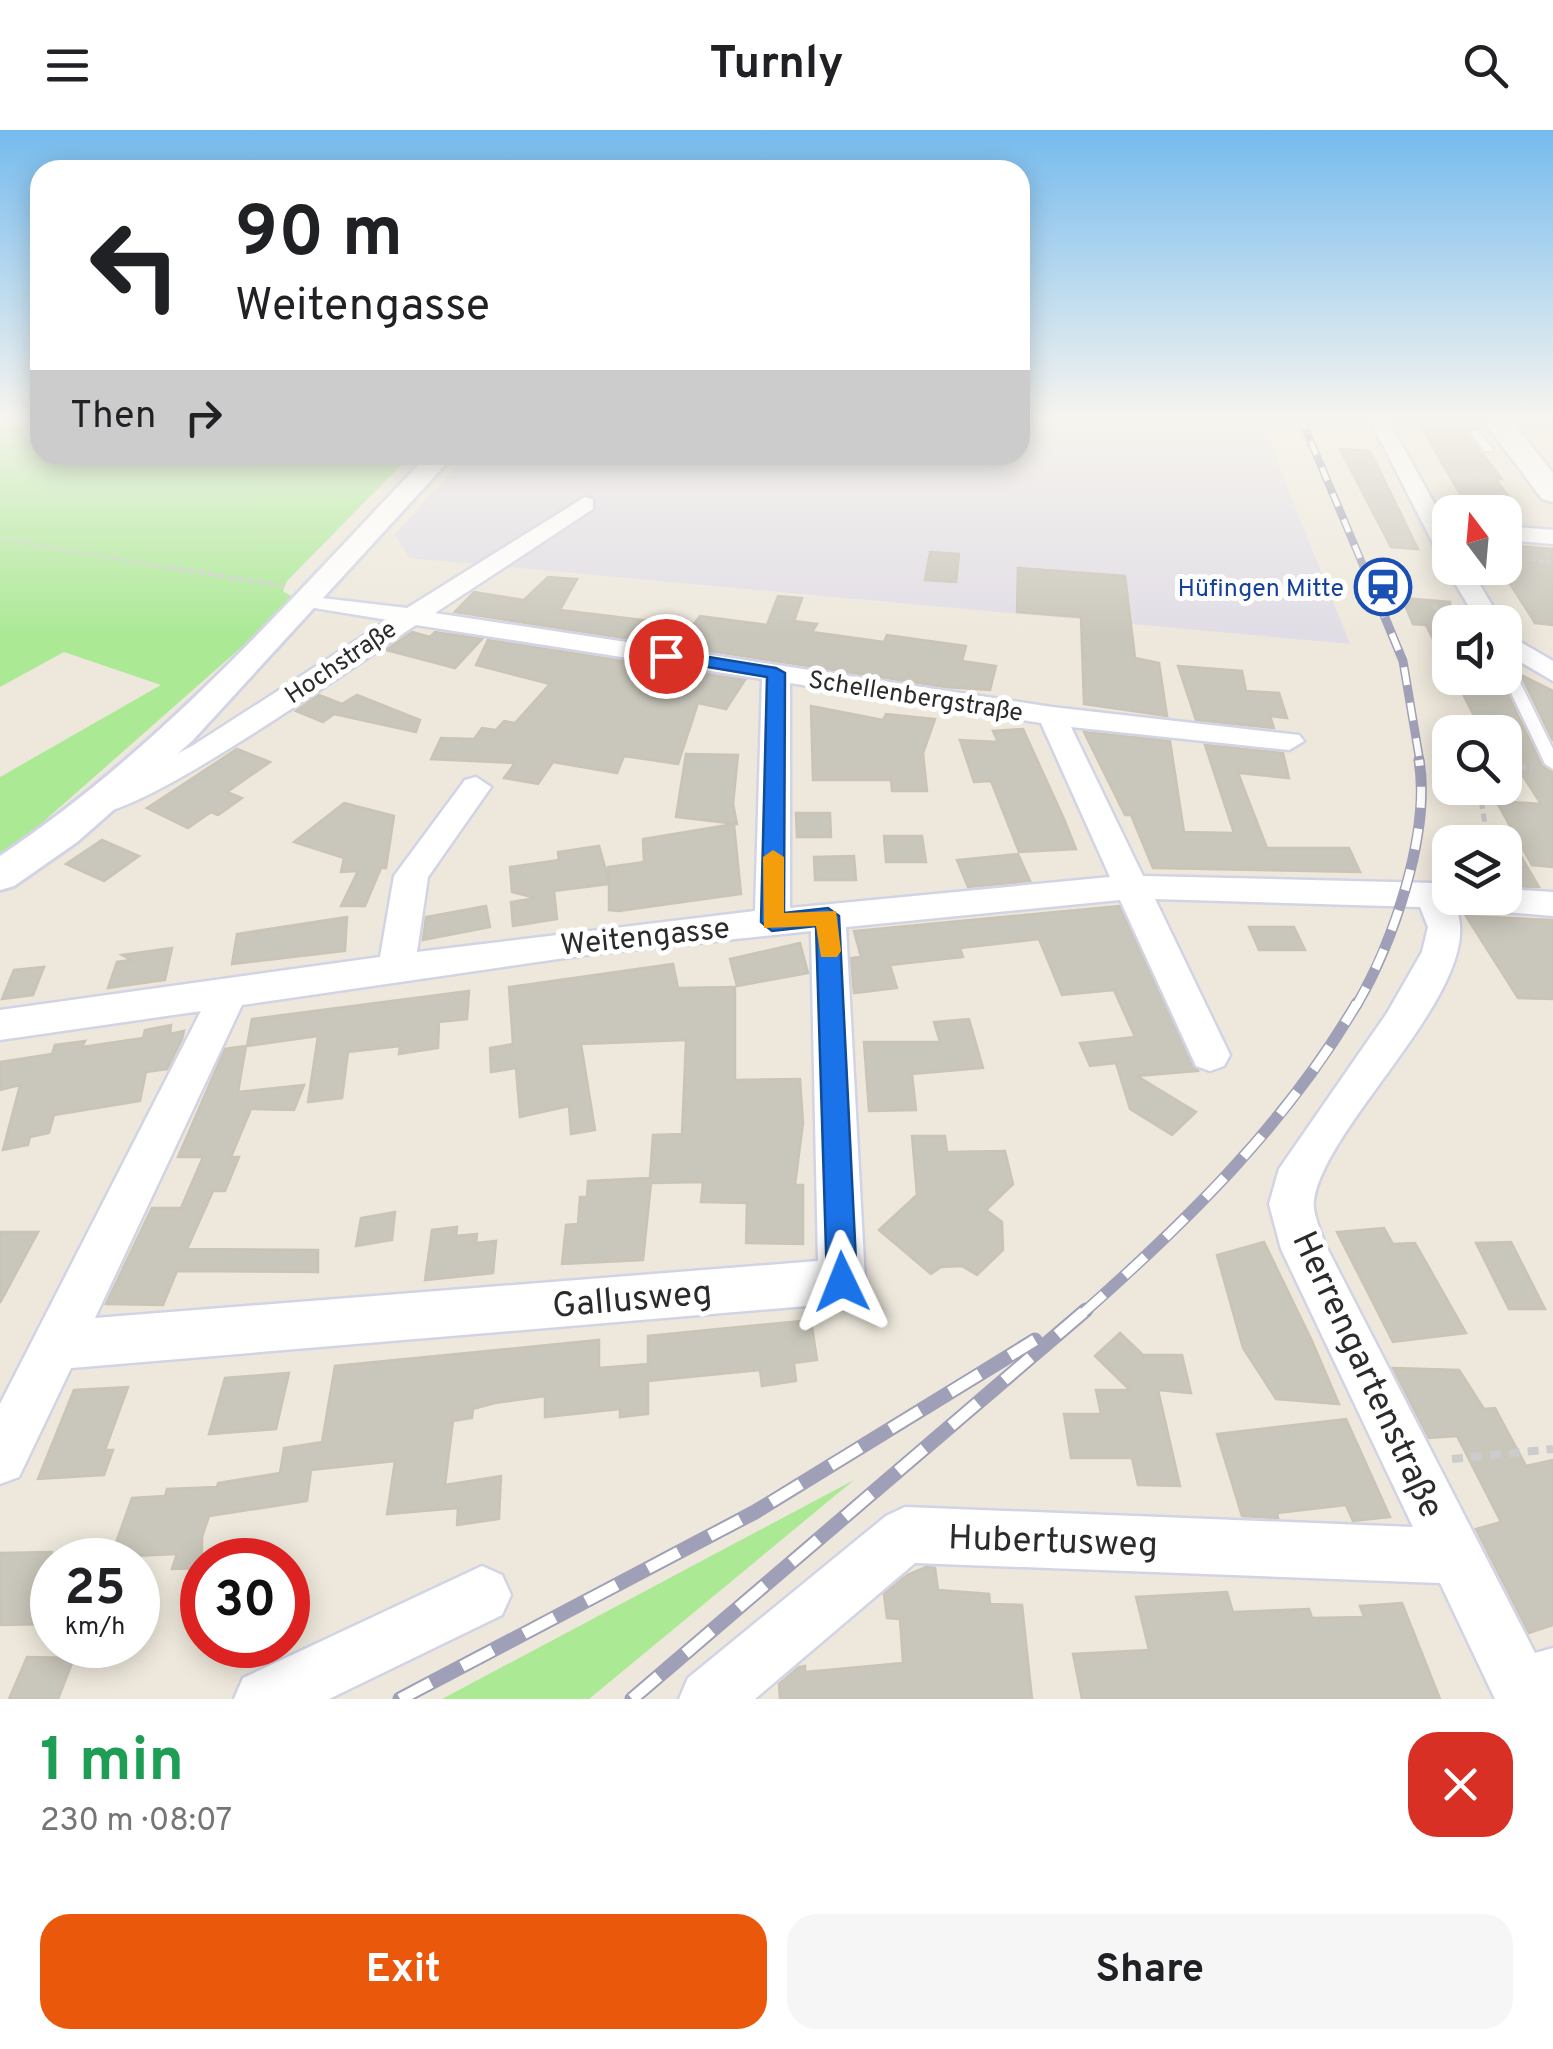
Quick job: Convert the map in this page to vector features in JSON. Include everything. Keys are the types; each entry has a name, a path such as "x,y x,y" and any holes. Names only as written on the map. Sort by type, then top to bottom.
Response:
{"street":[{"name":"Hochstraße","path":"92,812 200,714 410,489"},
{"name":"Hochstraße","path":"0,876 92,812 203,752 410,614 585,504"},
{"path":"1522,535 1553,538"},
{"name":"Schellenbergstraße","path":"308,597 1052,716 1289,740"},
{"path":"1522,652 1553,673"},
{"path":"772,922 776,673"},
{"name":"Schellenbergstraße","path":"1052,716 1132,886"},
{"path":"397,967 412,876 476,787"},
{"path":"1132,886 1210,1055"},
{"name":"Weitengasse","path":"0,1024 397,967 772,922 1132,886 1303,887 1432,896"},
{"name":"Weitengasse","path":"1522,902 1553,904"},
{"name":"Herrengartenstraße","path":"1447,915 1440,952 1402,1024 1301,1170 1291,1204 1304,1249 1456,1556 1533,1688"},
{"name":"Gallusweg","path":"57,1345 842,1282 828,916"},
{"path":"0,1458 230,990"},
{"name":"Hubertusweg","path":"710,1699 905,1535 1456,1556"},
{"path":"264,1699 482,1595"}],"lane":[{"path":"1518,695 1549,768"}],"path":[{"path":"0,539 308,597"},
{"path":"1531,560 1553,562"},
{"path":"1386,561 1403,600 1386,601"},
{"path":"1389,584 1397,584"},
{"path":"1522,767 1549,768"},
{"path":"1410,1463 1553,1449"}],"shaded area":[{"path":"436,489 1288,489 1350,644 410,558 394,535"}],"green space":[{"path":"0,489 377,489 287,581 283,591 296,599 0,860 0,777 161,685 64,652 0,687"},
{"path":"854,1480 589,1699 442,1699"}],"building":[{"path":"1361,489 1389,489 1418,549 1391,547"},
{"path":"1457,489 1503,489 1508,495 1461,495"},
{"path":"1522,546 1553,549 1553,625 1535,623 1511,585 1522,585"},
{"path":"930,552 959,554 956,582 925,580"},
{"path":"1018,568 1125,576 1135,658 1159,663 1167,716 1084,704 1081,617 1017,612"},
{"path":"548,577 577,579 560,610 659,622 694,624 700,616 767,625 778,596 802,598 794,621 817,624 812,632 884,642 887,635 966,646 962,661 996,666 990,690 945,687 455,612 474,592 524,600"},
{"path":"1402,598 1450,602 1432,605 1432,637 1426,625 1413,624"},
{"path":"412,632 430,637 435,632 482,639 455,668 386,650"},
{"path":"488,640 745,680 726,709 698,703 678,764 624,756 617,773 553,762 538,784 504,778 515,763 431,759 441,738 474,739 482,728 496,730 504,721 515,723 550,684 476,665"},
{"path":"1178,666 1242,671 1246,691 1279,693 1287,718 1270,716 1274,728 1196,720"},
{"path":"1522,676 1553,691 1553,741 1522,677"},
{"path":"319,695 342,704 357,695 420,720 416,732 334,714 323,722 296,711"},
{"path":"1464,695 1508,695 1518,715 1474,715"},
{"path":"811,706 883,720 886,714 935,719 923,753 927,791 892,791 891,780 813,780"},
{"path":"1522,724 1542,766 1553,773 1553,867 1532,865 1522,847 1522,825 1510,825 1498,805 1541,804 1522,774"},
{"path":"1023,729 1076,849 1019,852 991,781 974,782 960,740 998,742 993,731"},
{"path":"1084,732 1170,741 1184,832 1234,833 1205,745 1283,753 1289,778 1238,773 1267,848 1349,848 1360,872 1153,868 1131,815 1125,815"},
{"path":"237,749 270,762 227,792 242,798 218,815 211,812 188,828 147,808"},
{"path":"686,754 738,755 733,804 737,824 676,817"},
{"path":"344,803 394,816 386,868 381,868 365,906 341,906 358,871 341,872 344,858 294,842"},
{"path":"796,813 830,813 831,837 797,837"},
{"path":"734,824 741,894 619,911 609,910 609,884 554,891 557,919 513,926 511,902 536,898 512,892 510,867 559,860 558,852 599,846 609,881 608,867 644,862 643,839"},
{"path":"884,836 922,836 926,862 886,862"},
{"path":"102,840 139,856 104,881 66,864"},
{"path":"1018,854 1030,881 968,887 957,860"},
{"path":"854,856 856,880 815,880 814,857"},
{"path":"1522,858 1539,887 1522,886"},
{"path":"486,906 490,927 423,940 426,917"},
{"path":"1119,906 1198,1071 1137,1076 1196,1112 1172,1135 1130,1109 1116,1063 1090,1066 1080,1043 1135,1037 1114,990 1062,995 1039,939 960,948 963,957 890,965 897,988 854,993 851,958 861,957 854,931"},
{"path":"1466,916 1553,920 1553,999 1518,998"},
{"path":"347,917 345,951 232,964 237,934"},
{"path":"1249,927 1294,927 1305,950 1259,950"},
{"path":"800,943 808,973 737,986 730,959"},
{"path":"172,948 165,980 108,988 117,962 131,960 122,955"},
{"path":"673,964 678,988 735,987 735,1080 800,1079 803,1123 795,1185 803,1185 803,1244 746,1243 747,1203 701,1202 703,1182 651,1183 643,1260 562,1264 566,1225 578,1224 580,1197 587,1197 588,1181 650,1178 653,1135 682,1134 686,1040 581,1044 595,1130 571,1134 569,1106 520,1117 516,1068 491,1072 490,1048 513,1044 509,987"},
{"path":"44,967 33,995 2,999 14,970"},
{"path":"469,991 467,1019 439,1022 438,1048 399,1054 400,1046 348,1052 342,1098 308,1102 318,1036 247,1046 252,1019"},
{"path":"969,1019 983,1068 912,1074 916,1110 869,1111 864,1042 940,1042 934,1022"},
{"path":"171,1025 170,1034 184,1031 182,1039 167,1069 146,1072 140,1101 54,1115 49,1133 30,1137 28,1145 3,1150 20,1085 0,1090 0,1062 52,1054 55,1045 85,1041 82,1047 143,1038 145,1030"},
{"path":"246,1046 238,1092 304,1085 294,1110 251,1109 231,1157 239,1157 225,1191 213,1191 187,1249 318,1250 318,1272 177,1271 163,1305 106,1304 152,1208 181,1208 203,1157 178,1157 225,1049"},
{"path":"912,1136 945,1136 947,1152 1005,1151 1013,1184 986,1210 1002,1222 1003,1250 977,1275 962,1266 941,1267 931,1274 879,1230 917,1195"},
{"path":"395,1212 392,1240 356,1246 361,1218"},
{"path":"457,1227 456,1236 477,1234 476,1243 496,1241 493,1273 425,1280 432,1230"},
{"path":"1384,1228 1393,1244 1415,1243 1466,1333 1393,1342 1337,1232"},
{"path":"0,1232 38,1232 0,1303"},
{"path":"1264,1242 1339,1404 1276,1399 1243,1348 1217,1255"},
{"path":"1511,1242 1545,1309 1509,1309 1476,1243"},
{"path":"811,1320 817,1360 794,1363 796,1381 762,1386 760,1370 648,1381 648,1414 620,1417 620,1409 545,1417 545,1396 473,1409 472,1418 453,1421 445,1485 501,1476 499,1519 457,1525 458,1508 387,1514 395,1461 311,1470 307,1501 209,1516 202,1538 180,1538 180,1569 172,1569 177,1554 160,1555 160,1538 118,1538 132,1498 165,1496 167,1489 217,1487 218,1483 280,1473 284,1448 322,1442 335,1366 599,1340 599,1368 648,1364 648,1336"},
{"path":"1120,1333 1143,1355 1182,1355 1191,1393 1158,1390 1180,1486 1138,1485 1132,1458 1071,1458 1064,1414 1101,1414 1096,1390 1130,1390 1095,1356"},
{"path":"1393,1368 1459,1370 1484,1409 1495,1408 1526,1466 1553,1460 1553,1625 1529,1633 1476,1529 1501,1522 1457,1436 1429,1438"},
{"path":"289,1373 276,1429 209,1434 225,1378"},
{"path":"128,1387 105,1450 113,1450 104,1475 38,1479 74,1390"},
{"path":"1346,1419 1390,1517 1353,1521 1346,1505 1277,1513 1278,1518 1242,1516 1217,1434"},
{"path":"30,1552 30,1624 0,1625 0,1553"},
{"path":"926,1567 935,1568 938,1590 989,1594 990,1604 1022,1605 1032,1699 780,1699 779,1684 799,1667 805,1666 805,1672 903,1663 900,1619 887,1618 884,1594 907,1575"},
{"path":"1227,1592 1233,1612 1309,1609 1312,1618 1364,1617 1360,1606 1402,1603 1440,1699 1082,1699 1073,1654 1149,1650 1136,1597"},
{"path":"27,1657 30,1668 70,1668 58,1699 9,1699"}],"railway":[{"path":"1331,489 1365,570"},
{"path":"1364,567 1403,661 1420,762"},
{"path":"1356,1006 1383,951 1406,887 1419,820 1419,760"},
{"path":"1083,1313 1160,1243 1267,1130 1357,1003"},
{"path":"632,1699 1086,1310"},
{"path":"400,1699 755,1512 1035,1340"}],"slow traffic":[{"path":"773,857 772,922 828,916 829,951"}],"place":[{"name":"Hüfingen Mitte","path":"1383,587"}],"route":[{"path":"666,656 776,673 772,922 828,916 842,1282"}]}
